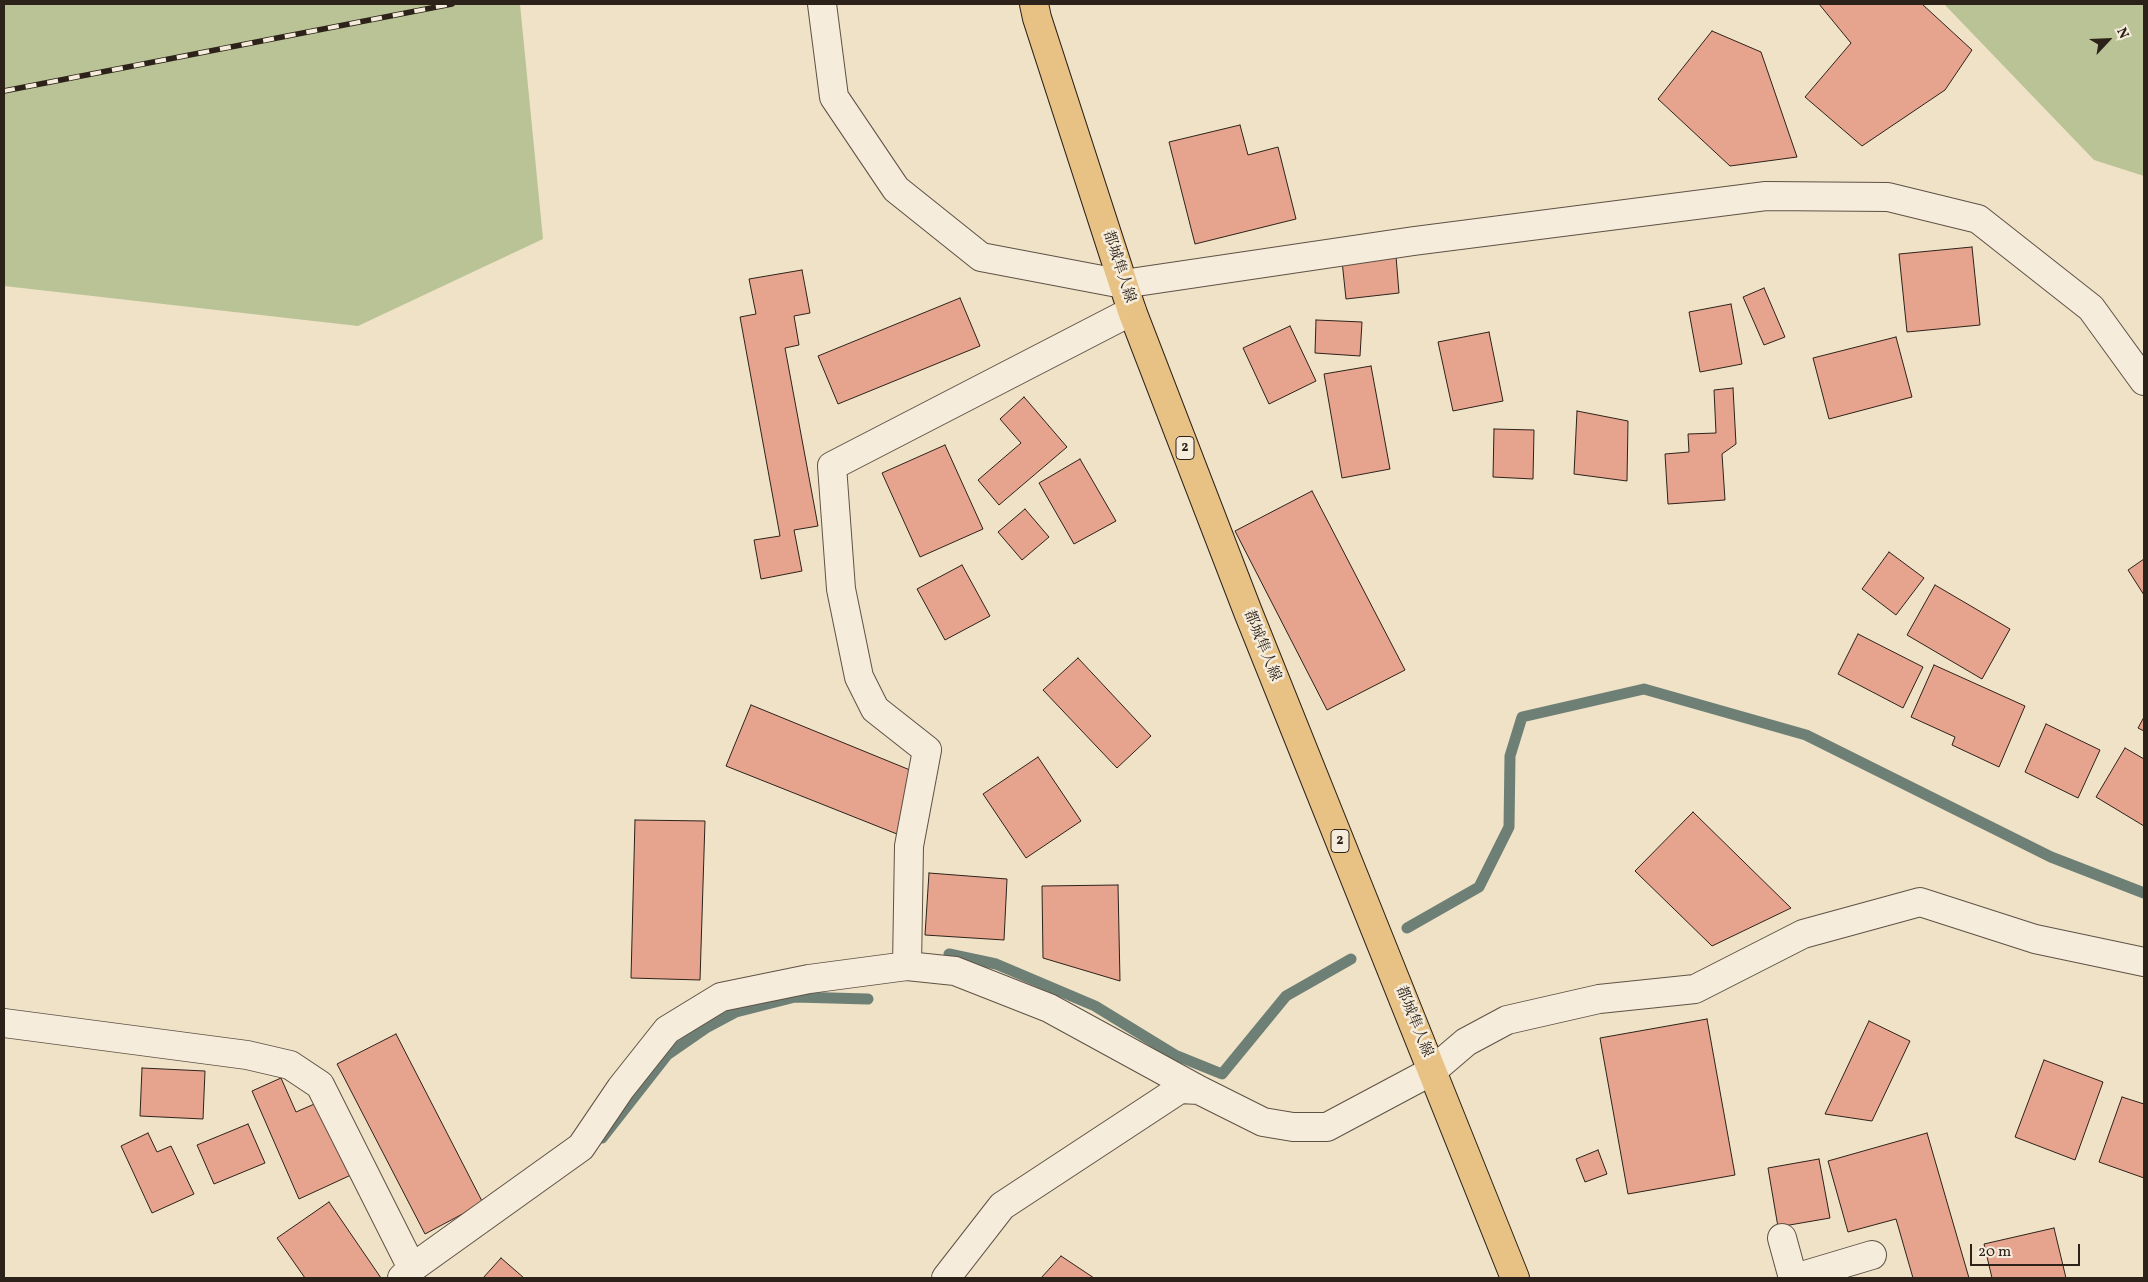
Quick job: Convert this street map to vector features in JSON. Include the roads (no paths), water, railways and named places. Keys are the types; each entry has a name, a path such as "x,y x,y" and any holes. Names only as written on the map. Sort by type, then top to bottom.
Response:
{"main road":[{"name":"都城隼人線","path":"1034,4 1132,311 1248,612 1515,1278"}],"street":[{"path":"822,4 834,97 896,189 981,257 1123,284 1414,241 1766,196 1888,197 1978,219 2090,308 2144,381"},
{"path":"906,966 909,846 927,750 875,709 859,678 840,589 832,466 1132,311"},
{"path":"4,1023 247,1055 290,1065 320,1085 407,1273 581,1147 620,1088 667,1030 721,997 809,979 906,966 955,971 1049,1008 1198,1090 1263,1122 1293,1127 1327,1128 1432,1071 1466,1042 1507,1020 1599,999 1696,989 1803,934 1920,902 2035,939 2144,962"},
{"path":"946,1278 1002,1206 1180,1089 1198,1090"},
{"path":"1782,1238 1794,1278 1872,1255"}],"waterway":[{"path":"1407,928 1479,887 1509,827 1510,756 1522,717 1644,689 1806,735 2051,857 2144,893"},
{"path":"949,954 996,964 1095,1006 1175,1055 1222,1074 1286,996 1351,959"},
{"path":"602,1138 667,1055 706,1028 736,1012 795,997 868,999"}],"railway":[{"path":"4,91 452,4"}]}
